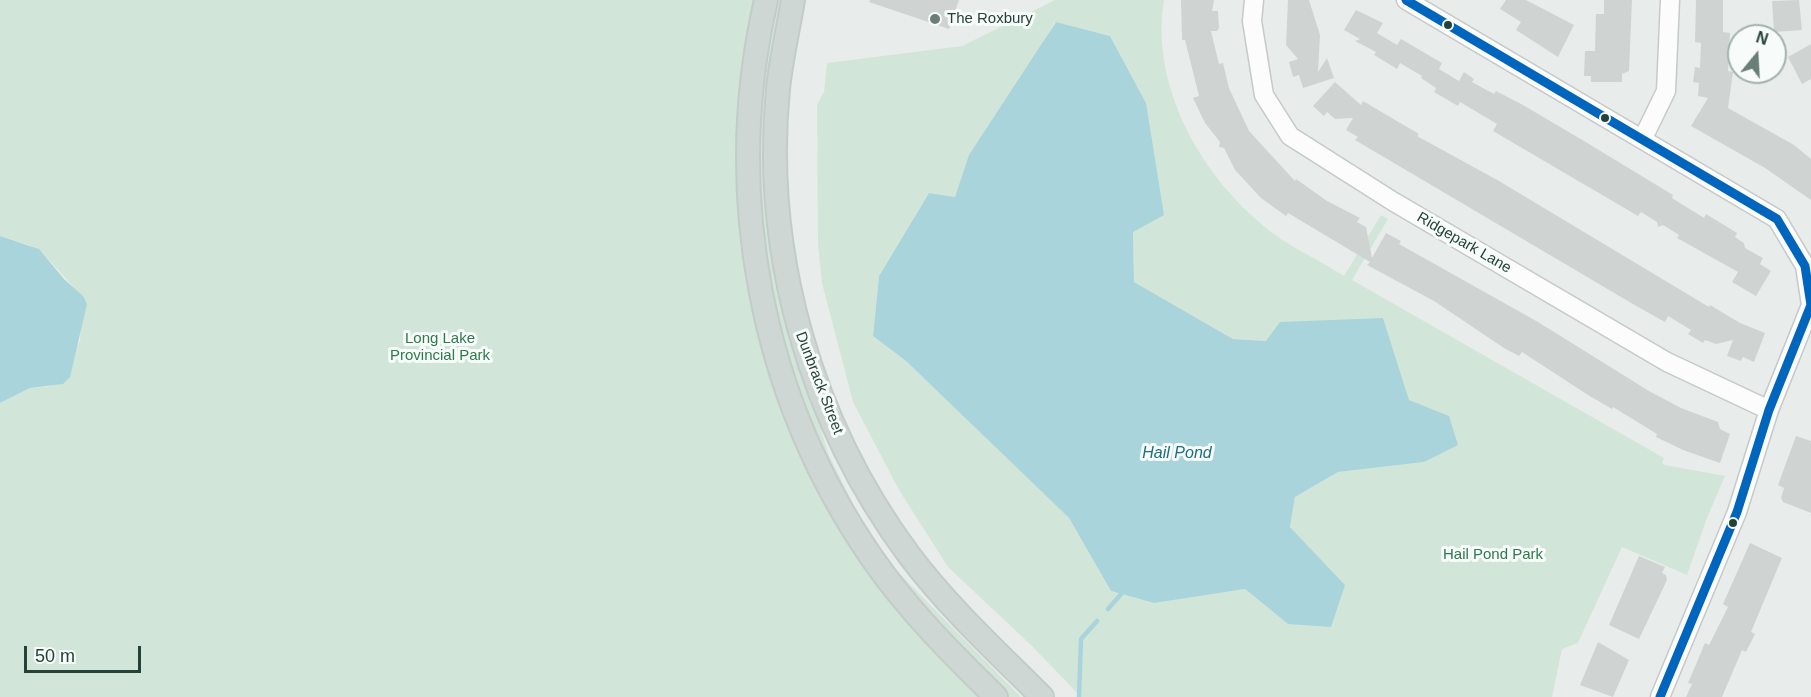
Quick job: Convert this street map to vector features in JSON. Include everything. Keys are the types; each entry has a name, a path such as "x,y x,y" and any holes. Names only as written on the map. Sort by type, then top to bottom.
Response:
{"main road":[{"name":"Dunbrack Street","path":"766,0 752,75 747,193 753,251 764,309 785,384 824,478 873,560 913,610 996,697"},
{"name":"Dunbrack Street","path":"793,0 778,88 777,178 779,223 792,301 806,355 822,397 860,479 909,554 967,622 1042,697"}],"street":[{"name":"Ridgepark Lane","path":"1254,0 1252,21 1264,96 1290,136 1394,202 1667,362 1769,410"},
{"path":"1406,0 1777,219 1805,266 1810,305 1769,410 1737,512 1660,697"},
{"path":"1643,138 1666,91 1670,0"}],"green space":[{"name":"Long Lake Provincial Park","path":"0,0 790,0 776,82 800,360 828,453 857,512 891,565 1021,697 0,697 0,403 30,388 52,386 80,341 81,322 87,304 36,248 0,236"},
{"name":"Hail Pond Park","path":"1055,0 1164,0 1162,35 1166,69 1175,103 1208,165 1254,218 1281,239 1344,276 1381,215 1388,219 1352,280 1664,458 1662,463 1665,465 1725,476 1687,575 1622,547 1578,643 1562,649 1552,697 1081,697 1033,647 948,567 899,490 853,402 822,283 818,244 817,105 824,92 827,63 962,46","holes":["1055,22 1110,36 1146,103 1133,232 1134,282 1233,339 1267,341 1383,318 1409,401 1449,416 1424,462 1338,472 1295,497 1290,527 1345,585 1288,624 1245,589 1154,603 1111,591 1069,518 906,361 873,336 879,276 929,193 955,197"]}],"water":[{"name":"Hail Pond","path":"1056,22 1110,36 1146,103 1164,215 1133,232 1134,282 1233,339 1266,341 1280,322 1383,318 1409,400 1449,416 1458,445 1424,462 1338,472 1295,497 1290,527 1345,585 1331,627 1288,624 1245,589 1154,603 1111,591 1069,518 906,361 873,336 879,276 929,193 955,197 969,155"},
{"path":"0,236 39,249 64,279 83,296 87,304 70,377 63,384 30,388 0,403"}],"building":[{"name":"The Roxbury","path":"870,0 959,0 949,29 869,2"},
{"path":"1181,0 1214,0 1212,11 1218,11 1219,28 1217,31 1211,31 1219,64 1223,63 1229,88 1249,131 1295,181 1296,179 1327,201 1360,218 1357,222 1366,227 1372,258 1386,233 1401,241 1399,244 1538,322 1649,391 1681,408 1718,422 1720,429 1730,434 1720,463 1683,450 1656,437 1657,434 1613,407 1612,409 1588,395 1522,352 1519,356 1504,348 1434,301 1367,265 1370,262 1288,213 1286,216 1261,198 1235,170 1224,148 1219,147 1220,142 1205,123 1193,98 1199,96 1185,40 1182,40"},
{"path":"1288,0 1309,0 1320,35 1318,72 1327,58 1334,78 1303,88 1299,75 1293,77 1289,62 1298,59 1286,45"},
{"path":"1506,0 1526,0 1574,25 1558,57 1516,30 1521,22 1500,9"},
{"path":"1604,0 1632,0 1629,71 1622,74 1622,82 1591,82 1591,76 1584,76 1585,51 1595,51 1596,14 1604,14"},
{"path":"1696,0 1723,0 1723,32 1727,33 1727,84 1731,84 1728,108 1794,145 1811,159 1811,200 1765,168 1691,126 1708,98 1698,96 1699,83 1693,82 1695,67 1700,68 1701,43 1695,42"},
{"path":"1799,0 1802,30 1787,31 1787,24 1773,24 1772,1"},
{"path":"1356,10 1383,23 1377,33 1397,45 1401,39 1442,63 1439,69 1459,81 1464,72 1474,79 1472,82 1494,94 1496,91 1523,105 1673,195 1672,198 1704,218 1706,214 1737,233 1735,237 1744,243 1745,248 1763,258 1760,264 1771,271 1756,296 1732,282 1738,272 1677,238 1679,235 1663,225 1658,227 1657,222 1641,212 1638,216 1493,131 1497,124 1460,102 1458,106 1434,92 1436,88 1421,78 1422,76 1400,63 1397,69 1374,55 1376,52 1355,41 1360,39 1344,30"},
{"path":"1811,44 1811,79 1802,84 1788,57"},
{"path":"1335,82 1361,105 1363,101 1419,134 1417,136 1499,181 1709,307 1710,305 1740,323 1765,333 1754,362 1743,357 1741,361 1727,356 1733,340 1716,344 1705,340 1703,343 1688,334 1691,330 1668,316 1665,322 1638,307 1355,140 1358,137 1346,130 1353,118 1335,119 1327,112 1324,116 1313,106"},
{"path":"1796,436 1811,441 1811,513 1783,502 1781,498 1784,488 1778,485"},
{"path":"1750,543 1782,558 1751,632 1755,634 1746,652 1742,650 1722,697 1686,697 1692,684 1688,683 1705,643 1709,645 1728,607 1723,604"},
{"path":"1639,556 1665,567 1662,573 1666,575 1667,580 1639,639 1609,625"},
{"path":"1598,642 1629,660 1613,697 1580,685"}],"waterway":[{"path":"1108,609 1122,593"},
{"path":"1079,697 1081,639 1097,621"}],"transit line":[{"path":"1406,0 1777,219 1805,266 1811,305 1769,410 1737,512 1660,697"}],"place":[{"name":"The Roxbury","path":"935,19"}]}
